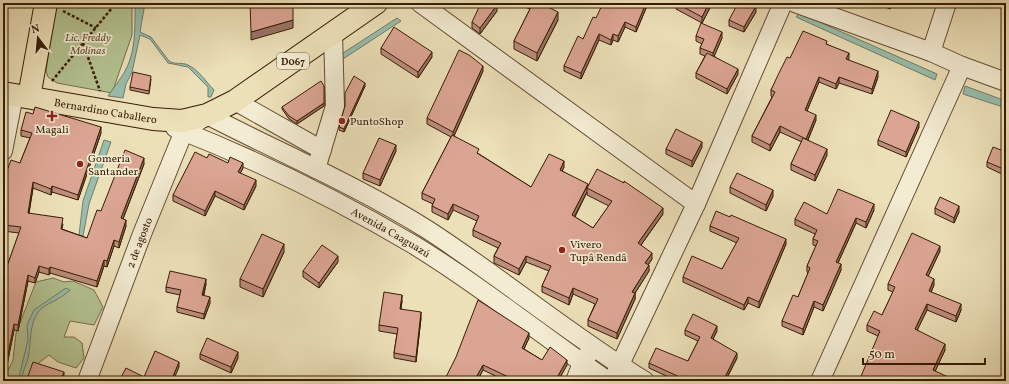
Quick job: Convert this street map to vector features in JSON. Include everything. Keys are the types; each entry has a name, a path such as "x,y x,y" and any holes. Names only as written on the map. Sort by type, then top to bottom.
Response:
{"main road":[{"name":"D067","path":"207,115 235,101 376,3"},
{"path":"16,95 34,73 54,7"},
{"name":"Bernardino Caballero","path":"16,95 153,119 182,120 207,115"}],"street":[{"path":"420,3 696,204"},
{"path":"616,373 696,204 783,3"},
{"path":"795,3 931,52 962,66 1006,82"},
{"path":"931,52 947,3"},
{"path":"316,169 334,106 333,33"},
{"path":"820,381 962,66"},
{"path":"3,151 16,95"},
{"path":"235,101 322,150"},
{"path":"184,131 207,115"},
{"name":"Avenida Caaguazú","path":"207,115 316,169 427,230 509,285 593,346 616,373 645,381"},
{"name":"Avenida Caaguazú","path":"153,119 232,151 334,200 415,246 608,381"},
{"name":"2 de agosto","path":"87,381 142,234 184,131"},
{"path":"575,381 582,363 593,346"}],"path":[{"path":"34,73 52,81 116,3"},
{"path":"54,7 96,28"},
{"path":"83,43 100,91"}],"green space":[{"name":"Lic. Freddy Molinas","path":"56,3 132,3 132,35 112,93 57,83 48,77 46,71"},
{"path":"53,278 64,282 73,281 94,290 103,307 94,325 70,321 64,337 74,337 82,343 84,358 76,368 58,362 49,355 31,369 29,381 3,381 13,360 16,333 36,282"}],"shaded area":[{"path":"135,3 145,3 140,32 151,37 169,61 186,64 196,70 214,90 211,97 208,97 208,87 188,67 168,63 150,39 140,35 132,72 126,84 123,98 108,96 124,73 131,58 134,34"},
{"path":"799,13 937,74 935,80 796,17"},
{"path":"397,18 401,21 343,59 340,55"},
{"path":"965,86 1006,101 1006,108 963,94"},
{"path":"104,140 111,142 89,204 83,236 79,235 83,201"},
{"path":"66,288 70,290 62,297 42,308 34,319 28,358 23,372 22,381 18,381 28,340 27,325 34,310"}],"building":[{"path":"250,3 293,3 293,20 251,32"},
{"path":"481,3 494,3 497,5 480,28 472,22"},
{"path":"533,3 540,3 558,12 537,53 514,41"},
{"path":"603,3 646,3 636,27 625,22 618,36 613,34 611,40 599,34 581,73 564,66 578,36 583,39 593,17 596,18"},
{"path":"676,3 709,3 702,17"},
{"path":"738,3 749,3 756,6 744,27 729,20"},
{"path":"701,23 722,32 713,53 700,48 704,39 696,36"},
{"path":"394,27 432,52 418,72 381,48"},
{"path":"803,31 827,41 826,44 849,53 846,59 878,71 872,89 839,77 836,84 819,77 805,110 816,115 806,139 780,126 770,145 752,136 775,92 771,90 778,75 787,57 790,58"},
{"path":"459,50 469,55 483,66 453,132 427,118"},
{"path":"707,53 738,69 727,89 696,73"},
{"path":"133,72 151,76 149,91 130,87"},
{"path":"354,76 365,83 344,129 339,127 345,106 345,93"},
{"path":"321,81 324,86 324,103 297,121 289,116 282,107"},
{"path":"35,107 101,127 78,195 52,186 51,189 33,182 28,213 63,218 61,229 87,238 97,210 101,211 125,150 144,158 121,218 126,220 119,242 114,240 107,261 104,260 97,281 50,267 49,269 39,266 35,278 28,275 18,325 14,324 3,374 3,272 5,272 21,227 3,225 3,204 7,177 5,176 11,160 20,163 32,133 21,130 26,112 33,114"},
{"path":"891,110 919,122 906,152 878,140"},
{"path":"676,129 702,142 692,161 666,149"},
{"path":"452,135 479,149 477,153 531,187 549,154 564,161 560,170 588,184 572,215 593,228 612,201 587,188 597,169 624,183 624,181 663,208 638,243 652,253 645,263 649,265 632,292 635,293 617,333 588,320 598,299 573,288 569,298 542,286 551,266 526,256 519,269 494,256 501,243 473,230 479,216 453,204 448,214 432,206 435,199 422,193"},
{"path":"379,138 396,145 380,180 363,173"},
{"path":"803,138 827,149 815,175 791,164"},
{"path":"993,147 1006,152 1006,170 987,162"},
{"path":"195,152 207,158 209,154 228,163 230,157 243,163 238,172 256,180 244,205 215,191 205,211 173,195"},
{"path":"737,173 773,190 766,205 730,187"},
{"path":"838,189 874,204 866,222 856,218 836,262 841,264 823,305 814,301 803,329 782,321 793,295 798,297 810,268 807,266 818,241 813,239 817,230 795,219 804,202 827,214"},
{"path":"940,197 959,206 954,218 935,208"},
{"path":"716,211 730,217 731,215 786,239 759,302 748,297 744,305 683,277 692,256 722,269 739,238 710,226"},
{"path":"912,233 940,246 926,275 934,279 929,291 961,304 956,316 927,304 915,329 945,344 933,370 948,377 946,381 859,381 880,331 867,325 874,311 882,315 895,287 888,284"},
{"path":"262,234 284,244 263,289 240,279"},
{"path":"322,245 338,256 319,283 303,271"},
{"path":"170,271 206,279 202,295 210,297 204,314 177,307 181,290 166,287"},
{"path":"384,292 402,295 400,309 421,312 416,357 394,353 398,328 379,325"},
{"path":"478,300 529,333 522,348 542,360 550,347 567,360 555,381 517,381 483,365 474,381 444,381 456,357"},
{"path":"693,314 717,326 711,338 737,353 725,377 728,378 726,381 683,381 684,379 649,363 656,348 688,361 700,337 685,330"},
{"path":"207,338 238,352 231,367 200,354"},
{"path":"155,351 179,362 171,381 119,381 126,368 144,377"},
{"path":"33,362 64,372 60,381 34,381 27,379"}],"place":[{"name":"Magali","path":"52,116"},
{"name":"PuntoShop","path":"342,121"},
{"name":"Gomeria Santander","path":"80,164"},
{"name":"Vivero Tupâ Rendâ","path":"562,250"}]}
